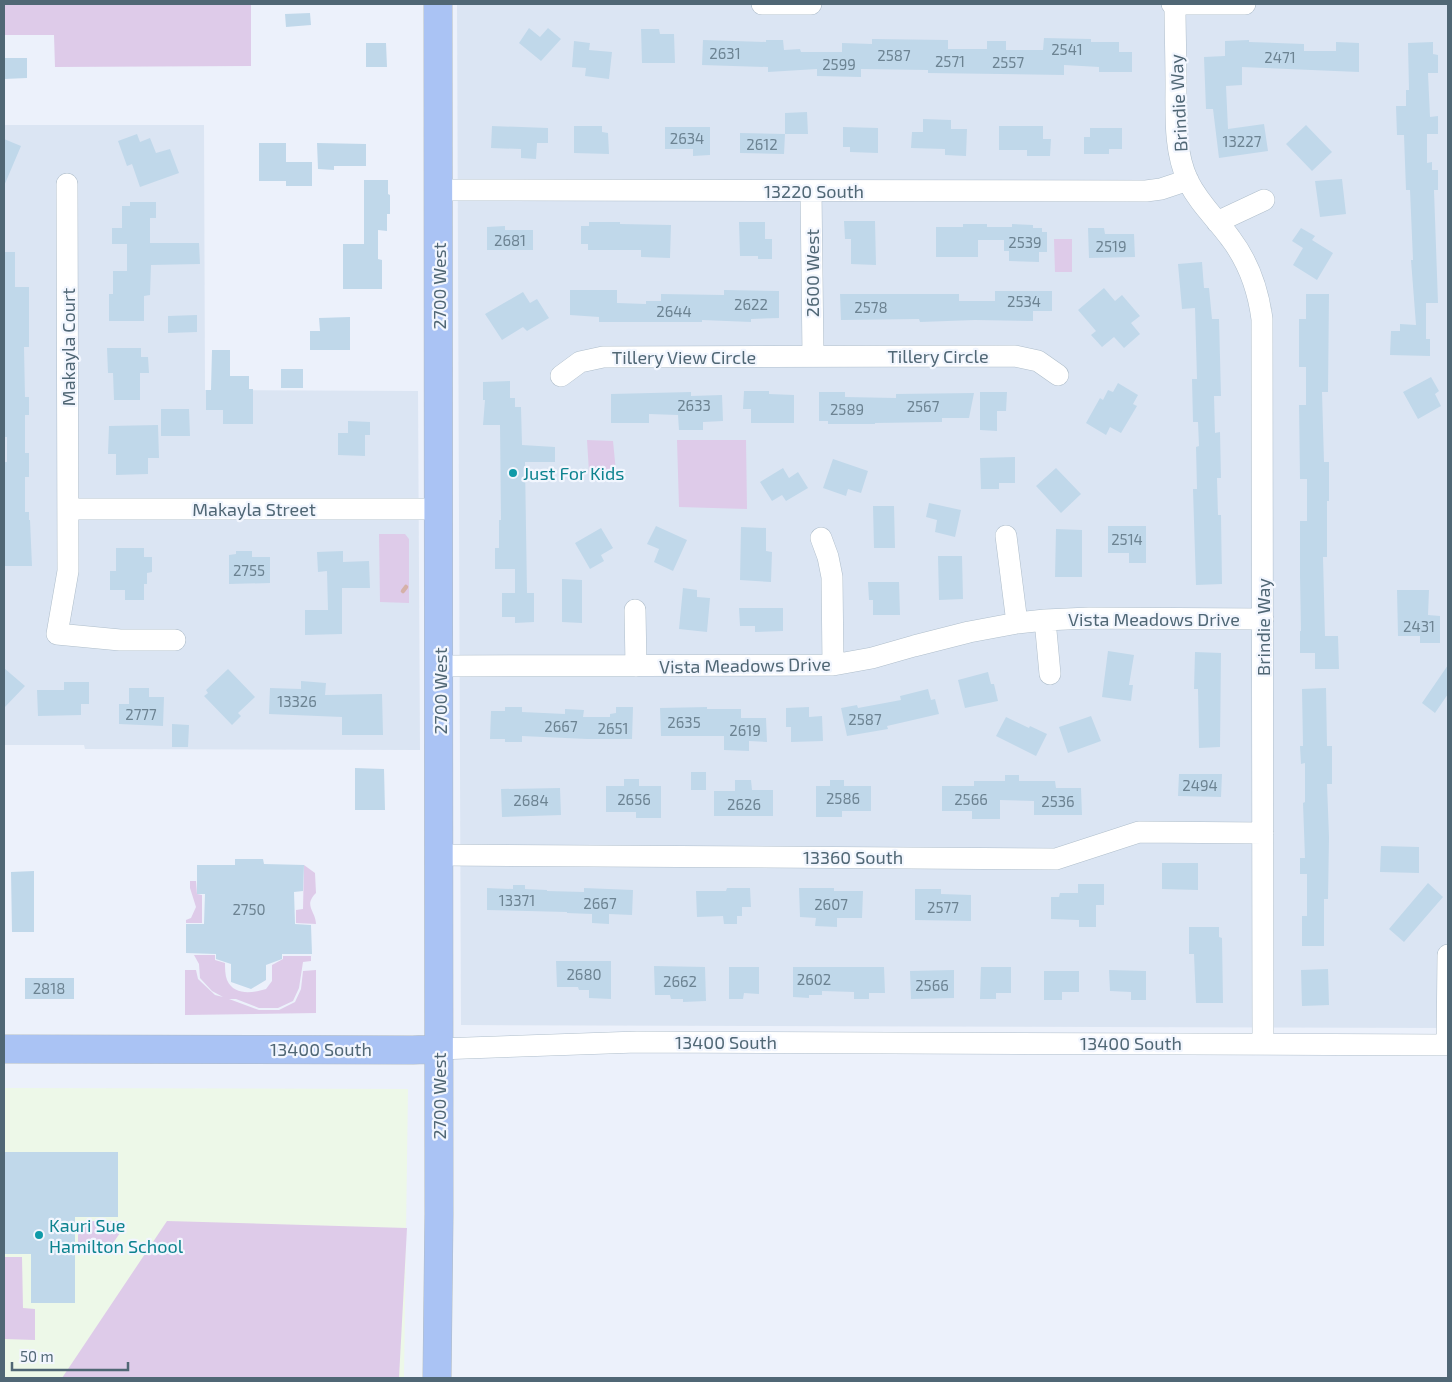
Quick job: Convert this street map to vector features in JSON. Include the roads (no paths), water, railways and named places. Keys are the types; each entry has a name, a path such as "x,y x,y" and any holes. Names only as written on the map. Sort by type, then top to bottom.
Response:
{"main road":[{"name":"2700 West","path":"437,1378 440,1214 438,1049 440,509 438,4"},
{"name":"13400 South","path":"4,1049 438,1049"}],"street":[{"path":"762,4 811,4"},
{"path":"1174,4 1245,4"},
{"name":"Brindie Way","path":"1174,4 1179,150 1188,180 1206,209 1242,254 1257,292 1261,312 1263,1044"},
{"name":"13220 South","path":"439,190 1146,191 1161,189 1188,180"},
{"name":"Makayla Court","path":"67,184 68,572 58,634 120,640 175,640"},
{"name":"2600 West","path":"811,190 813,356"},
{"path":"1217,222 1264,200"},
{"name":"Tillery Circle","path":"813,356 1015,356 1038,361 1058,375"},
{"name":"Tillery View Circle","path":"561,376 580,362 603,357 813,356"},
{"name":"Makayla Street","path":"68,509 440,509"},
{"path":"1006,536 1017,623"},
{"path":"821,538 828,556 832,577 833,666"},
{"path":"635,610 636,666"},
{"name":"Vista Meadows Drive","path":"439,666 833,666 865,660 969,632 1017,623 1089,618 1263,619"},
{"name":"Vista Meadows Drive","path":"1045,620 1050,674"},
{"name":"13360 South","path":"440,855 1056,859 1139,832 1263,833"},
{"path":"1448,955 1448,1045"},
{"name":"13400 South","path":"438,1049 637,1042 1448,1045"}],"waterway":[{"path":"403,591 406,587"}],"place":[{"name":"Just For Kids","path":"513,473"},
{"name":"Kauri Sue Hamilton School","path":"39,1235"}]}
